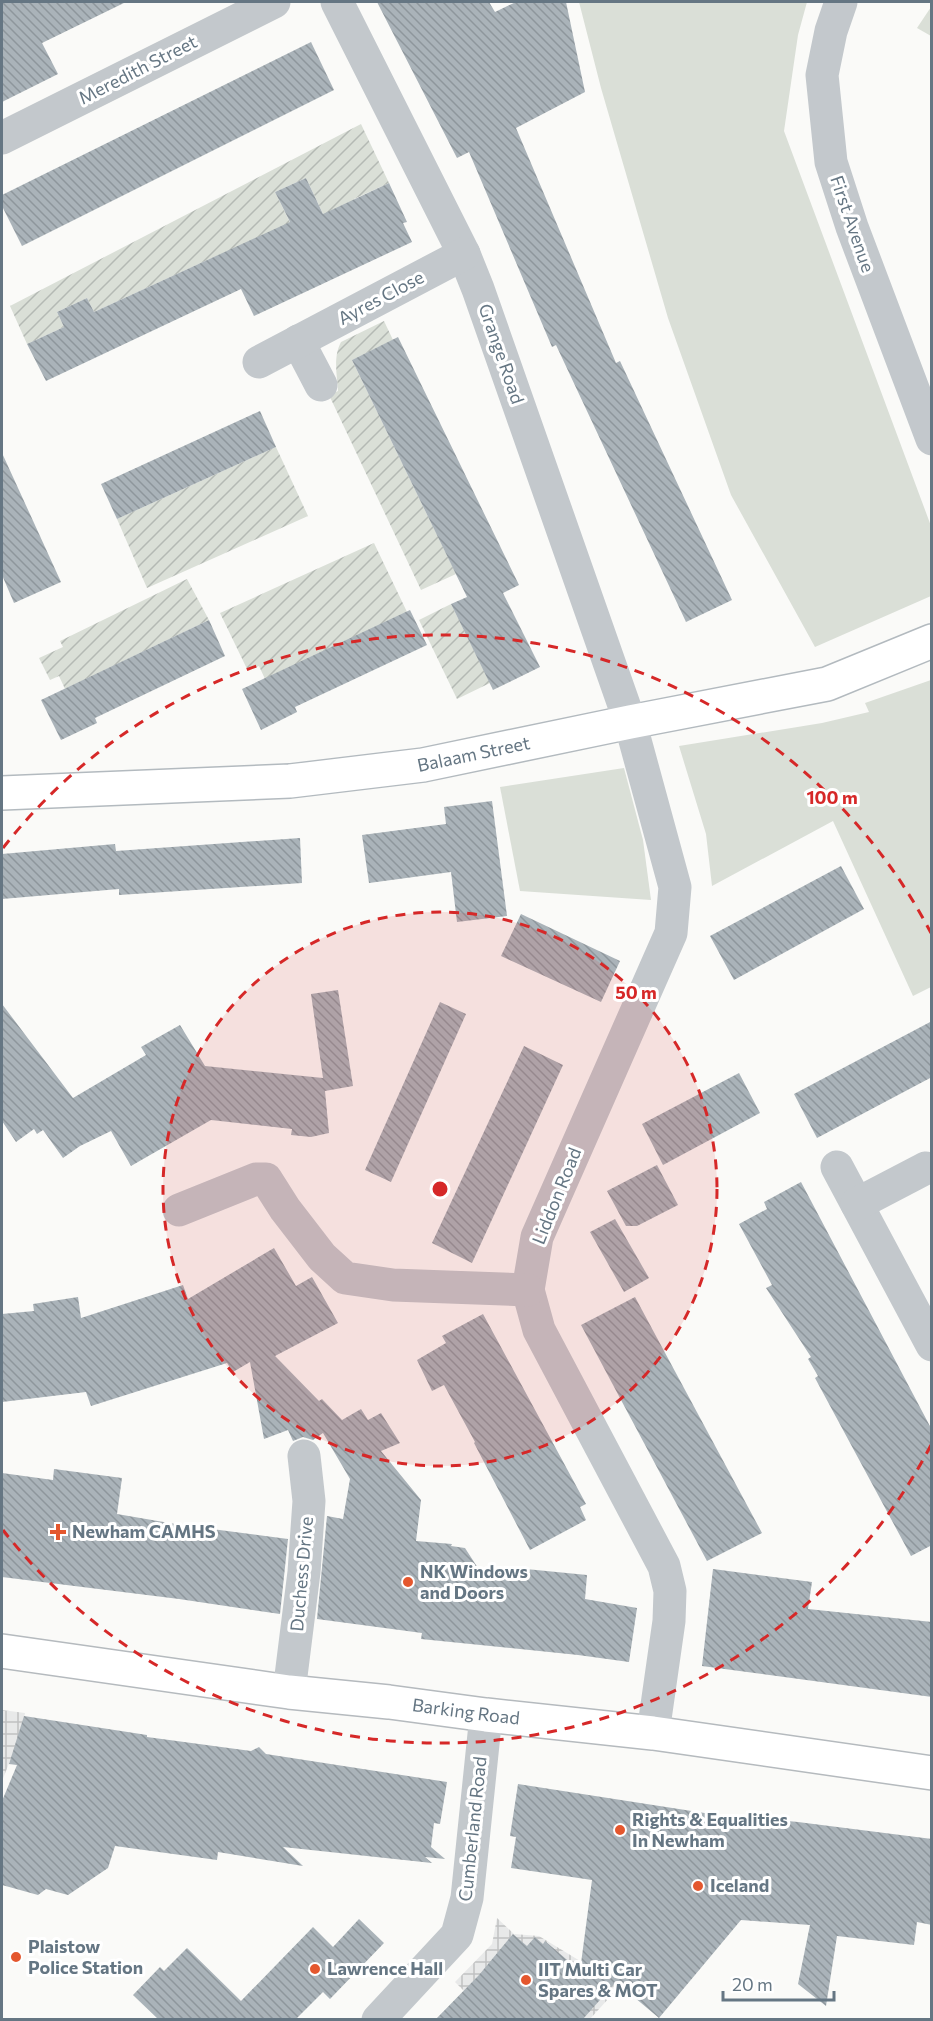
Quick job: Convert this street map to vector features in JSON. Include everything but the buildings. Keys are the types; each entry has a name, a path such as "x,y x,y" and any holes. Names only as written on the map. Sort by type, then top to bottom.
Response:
{"main road":[{"name":"Balaam Street","path":"2,793 318,778 423,765 827,684 932,641"},
{"name":"Barking Road","path":"2,1651 289,1692 653,1733 932,1773"}],"street":[{"name":"Meredith Street","path":"2,138 274,2"},
{"name":"Grange Road","path":"337,2 464,254 630,722"},
{"name":"First Avenue","path":"841,2 831,31 822,75 831,162 852,227 932,439"},
{"name":"Ayres Close","path":"259,362 464,254"},
{"path":"298,341 321,386"},
{"name":"Liddon Road","path":"630,722 675,887 671,933 537,1237 528,1290 539,1330 664,1566 670,1591 669,1621 653,1733"},
{"path":"837,1167 932,1345"},
{"path":"857,1204 927,1168"},
{"path":"179,1210 255,1179 266,1179 285,1209 322,1257 345,1278 393,1285 528,1290"},
{"name":"Duchess Drive","path":"289,1692 303,1583 309,1502 304,1456"},
{"name":"Cumberland Road","path":"378,2019 457,1935 467,1898 486,1715"}],"shaded area":[{"path":"579,2 807,2 798,35 784,131 931,526 931,596 815,647 731,495 668,318 601,88"},
{"path":"931,7 931,36 917,28"},
{"path":"361,124 389,183 354,199 362,217 326,220 306,178 275,192 302,247 214,257 94,312 87,298 57,312 64,327 27,344 10,306"},
{"path":"384,321 393,340 352,360 456,574 421,590 329,395 338,391 336,360 341,342"},
{"path":"276,447 308,516 147,588 117,519"},
{"path":"374,543 407,612 265,679 259,666 248,671 220,613"},
{"path":"187,579 209,620 65,689 59,676 50,680 39,658 63,647 60,641"},
{"path":"451,604 490,683 457,699 419,620"},
{"path":"931,680 931,987 913,996 833,821 712,886 706,834 679,746 822,723 869,712 865,703"},
{"path":"624,768 643,840 651,900 520,891 500,787"},
{"path":"2,1710 25,1713 21,1733 2,1781"},
{"name":"IIT Multi Car Spares & MOT","path":"497,1918 514,1934 539,1936 613,1981 619,1987 590,2019 493,2020 455,1982 492,1944"}],"place":[{"name":"Newham CAMHS","path":"58,1532"},
{"name":"NK Windows and Doors","path":"408,1582"},
{"name":"Rights & Equalities In Newham","path":"620,1830"},
{"name":"Iceland","path":"698,1886"},
{"name":"Plaistow Police Station","path":"16,1957"},
{"name":"Lawrence Hall","path":"315,1969"},
{"name":"IIT Multi Car Spares & MOT","path":"526,1980"}]}
